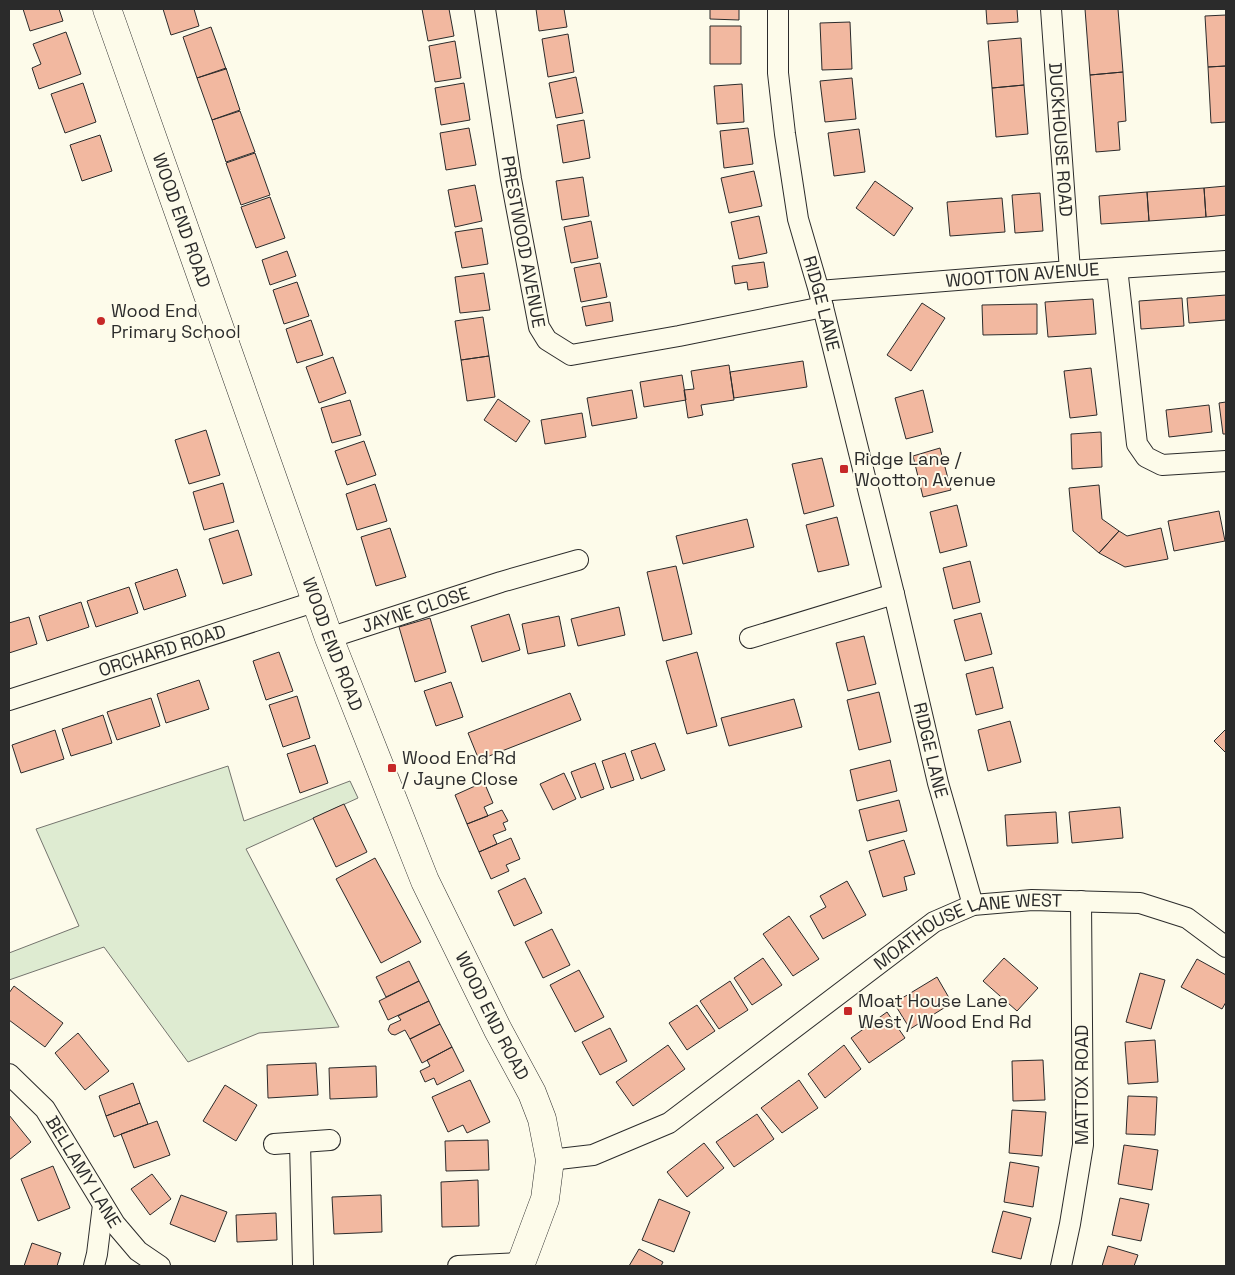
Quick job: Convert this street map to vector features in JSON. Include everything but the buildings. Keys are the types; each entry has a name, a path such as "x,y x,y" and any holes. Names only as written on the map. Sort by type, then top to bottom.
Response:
{"street":[{"name":"WOOD END ROAD","path":"107,9 329,638 425,881 498,1030 532,1093 542,1119 550,1160 545,1199 520,1265"},
{"name":"PRESTWOOD AVENUE","path":"485,9 513,188 539,327 546,340 571,355 680,336 821,299"},
{"name":"RIDGE LANE","path":"778,9 778,74 798,219 821,299 894,594 938,783 973,905"},
{"name":"DUCKHOUSE ROAD","path":"1051,9 1070,271"},
{"name":"WOOTTON AVENUE","path":"821,299 1070,271 1226,261"},
{"path":"1116,268 1137,444 1146,457 1162,466 1226,461"},
{"name":"JAYNE CLOSE","path":"329,638 501,582 578,560"},
{"path":"750,638 894,594"},
{"name":"ORCHARD ROAD","path":"9,700 317,601"},
{"name":"MOATHOUSE LANE WEST","path":"550,1160 593,1155 669,1123 934,922 973,905 1032,900 1140,903 1187,918 1224,939"},
{"name":"MATTOX ROAD","path":"1061,1266 1083,1145 1081,901"},
{"name":"BELLAMY LANE","path":"9,1074 45,1109 115,1224 138,1251 160,1266"},
{"path":"274,1144 330,1140"},
{"path":"300,1143 303,1266"},
{"path":"94,1266 103,1205"},
{"path":"458,1266 520,1265"}],"green space":[{"path":"228,766 244,821 350,781 358,798 246,849 339,1027 259,1033 188,1062 104,947 9,980 9,953 79,926 36,829"}],"place":[{"name":"Wood End Primary School","path":"101,321"},
{"name":"Ridge Lane / Wootton Avenue","path":"844,469"},
{"name":"Wood End Rd / Jayne Close","path":"392,768"},
{"name":"Moat House Lane West / Wood End Rd","path":"848,1011"}]}
